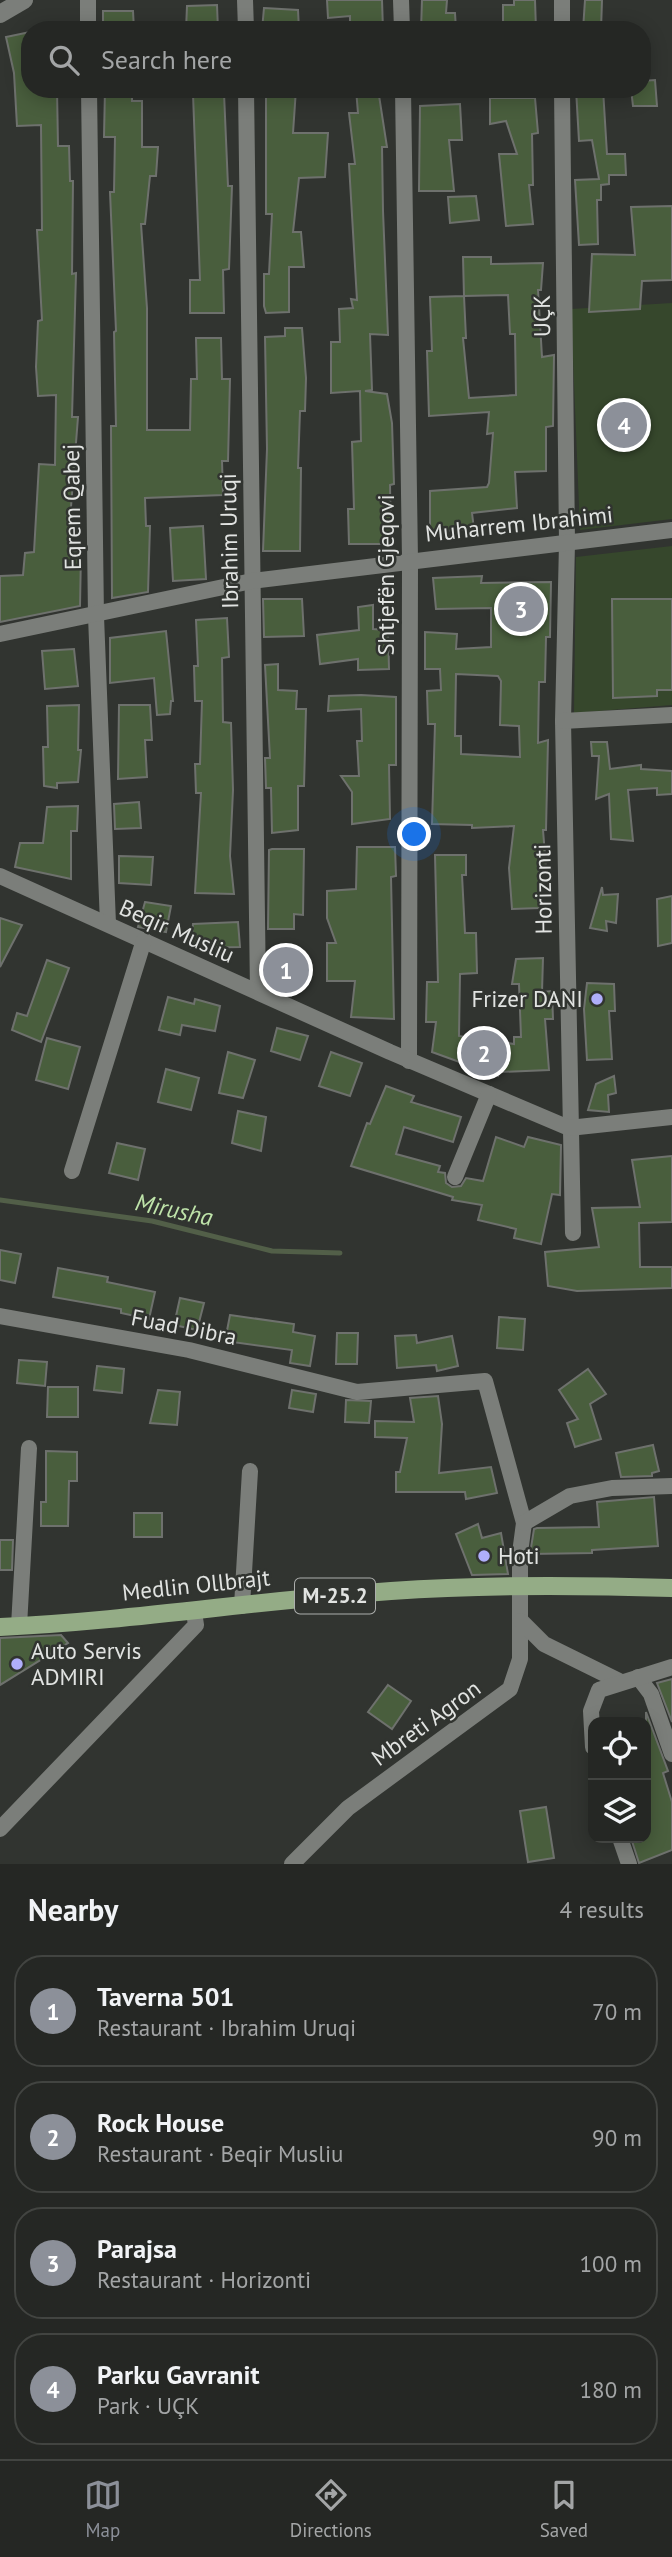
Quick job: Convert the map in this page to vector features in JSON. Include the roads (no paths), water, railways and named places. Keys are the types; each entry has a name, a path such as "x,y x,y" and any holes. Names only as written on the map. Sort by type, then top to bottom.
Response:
{"main road":[{"name":"Medlin Ollbrajt","path":"0,1627 194,1612 391,1591 520,1586 672,1588"}],"street":[{"path":"0,14 24,0"},
{"path":"88,0 88,21"},
{"path":"245,0 246,21"},
{"path":"401,0 402,21"},
{"path":"562,0 562,21"},
{"name":"Eqrem Qabej","path":"89,98 96,616 108,924"},
{"name":"Ibrahim Uruqi","path":"246,98 258,992"},
{"name":"Shtjefën Gjeqovi","path":"403,98 410,560 409,1060"},
{"name":"UÇK","path":"562,98 567,543"},
{"name":"Muharrem Ibrahimi","path":"0,634 96,616 252,581 672,530"},
{"name":"Horizonti","path":"567,543 563,721 573,1233"},
{"path":"563,721 672,715"},
{"name":"Beqir Musliu","path":"0,876 409,1060 569,1128 672,1117"},
{"path":"72,1171 144,940"},
{"path":"455,1177 489,1094"},
{"name":"Fuad Dibra","path":"0,1316 189,1350 357,1392 485,1381 524,1523"},
{"path":"19,1626 29,1448"},
{"path":"242,1606 250,1471"},
{"path":"524,1523 570,1496 612,1488 672,1486"},
{"name":"Mbreti Agron","path":"292,1864 348,1808 510,1689 520,1659 520,1553 524,1523"},
{"path":"0,1829 196,1625 194,1612"},
{"path":"521,1621 544,1643 619,1681"},
{"path":"591,1717 599,1690 619,1681 672,1667"},
{"path":"638,1677 650,1694 672,1754"},
{"path":"622,1843 629,1864"}],"waterway":[{"name":"Mirusha","path":"0,1200 152,1221 272,1251 340,1253"}],"place":[{"name":"Parku Gavranit","path":"624,425"},
{"name":"Parajsa","path":"521,609"},
{"name":"Taverna 501","path":"286,970"},
{"name":"Frizer DANI","path":"597,999"},
{"name":"Rock House","path":"484,1053"},
{"name":"Hoti","path":"484,1556"},
{"name":"Auto Servis ADMIRI","path":"17,1664"}]}
